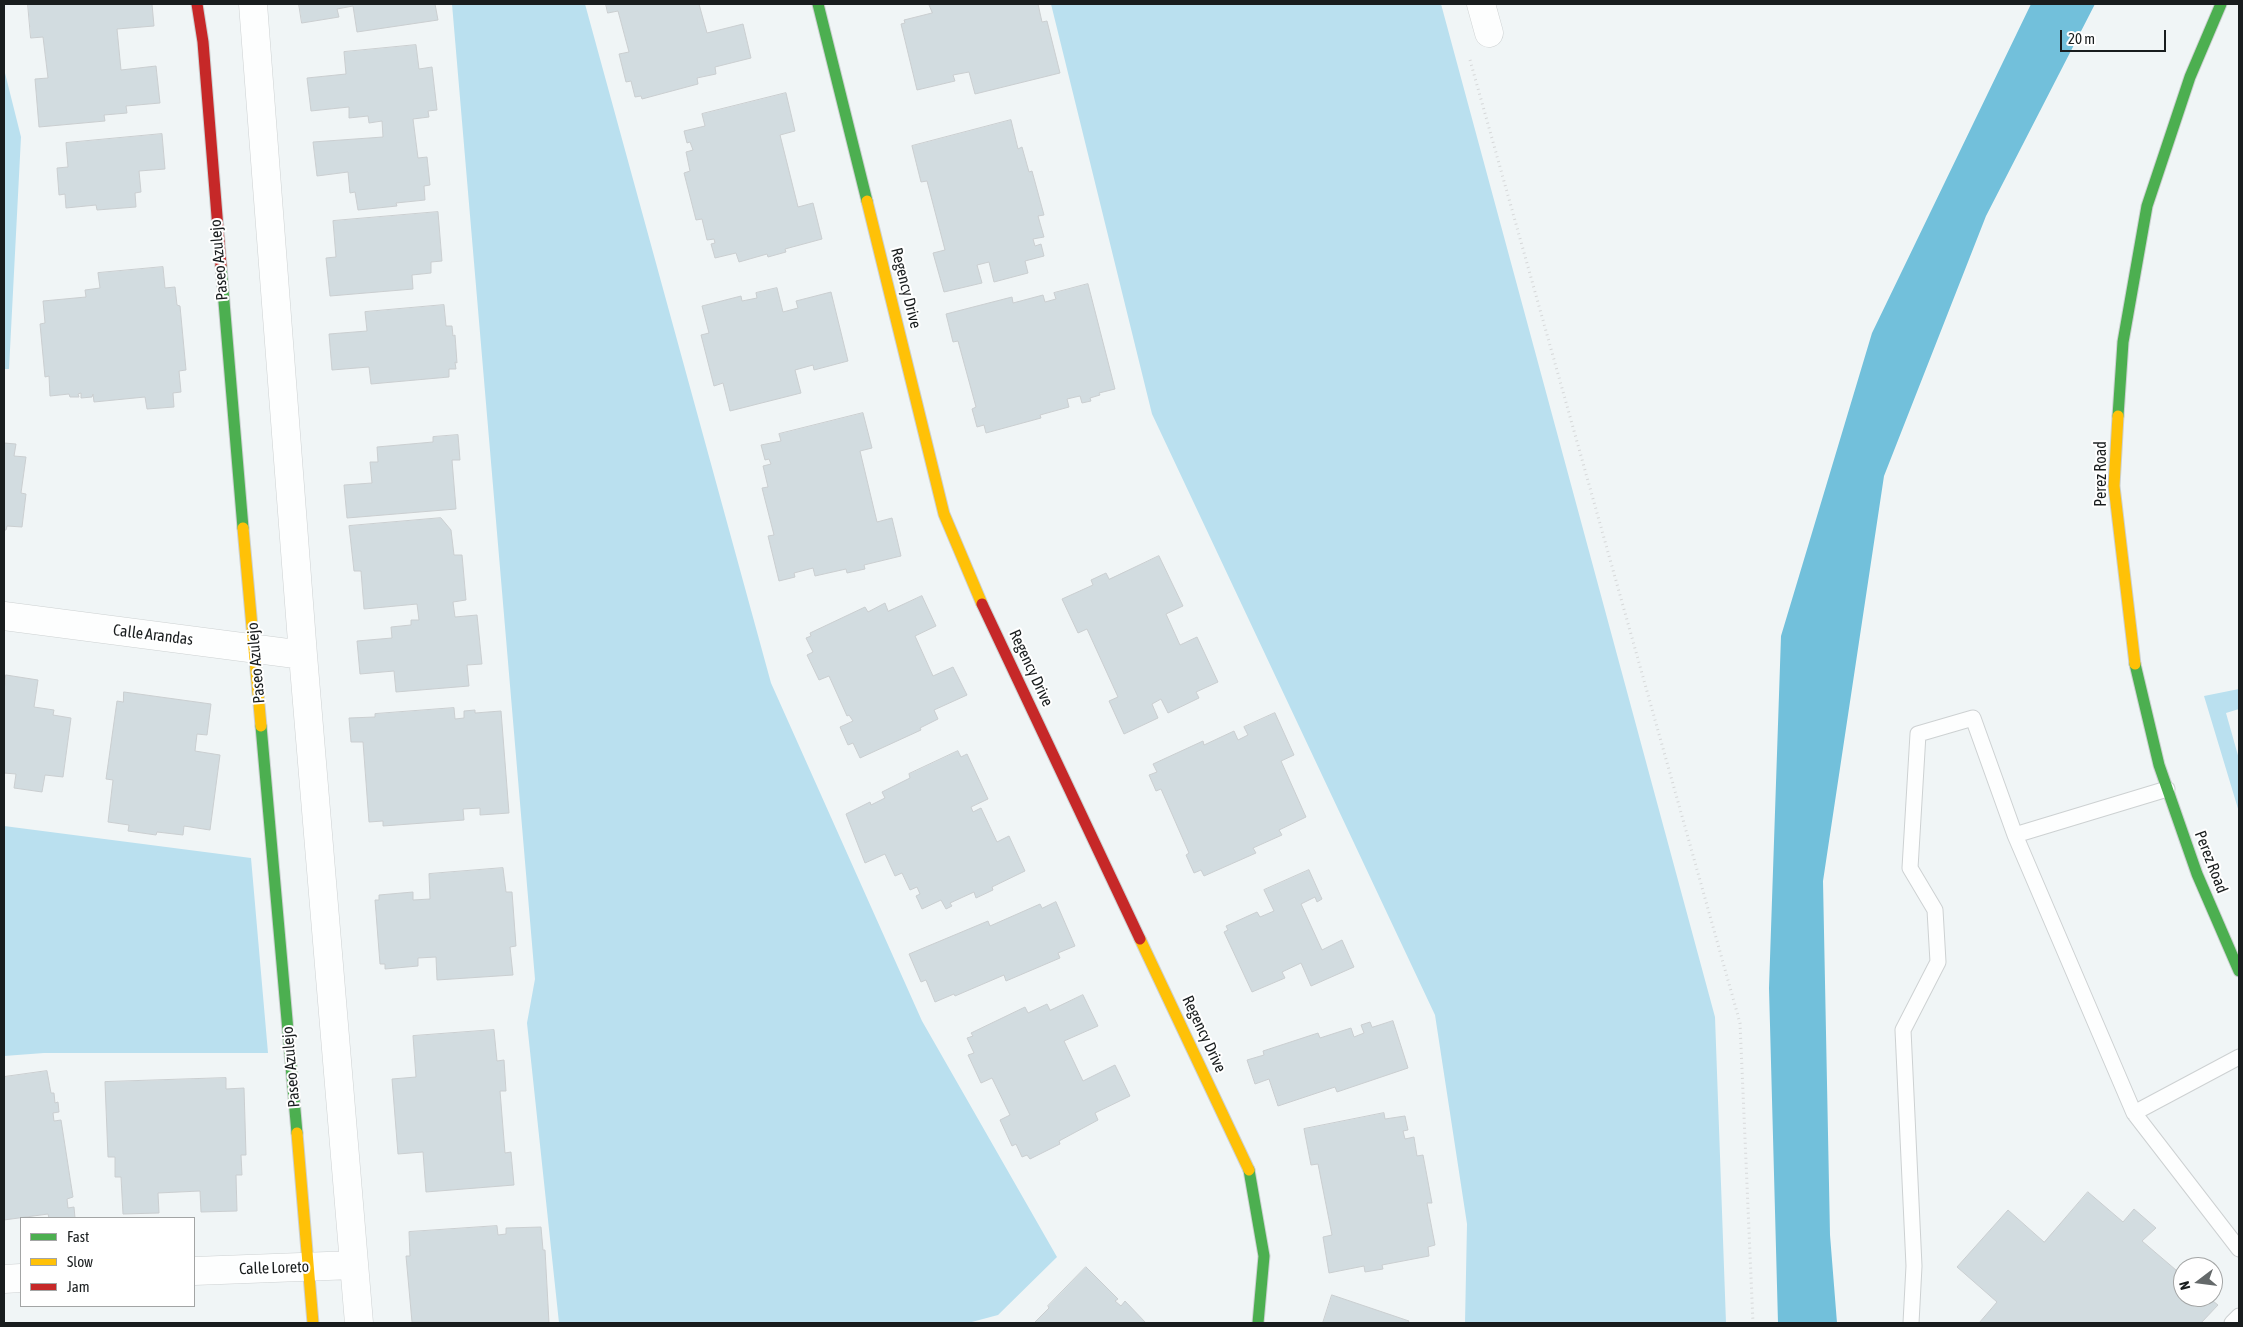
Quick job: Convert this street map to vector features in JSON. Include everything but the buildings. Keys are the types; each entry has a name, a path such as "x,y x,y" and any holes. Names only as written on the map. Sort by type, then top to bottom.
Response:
{"street":[{"name":"Paseo Azulejo","path":"197,4 202,42 222,293 255,649 313,1323"},
{"path":"253,4 302,655 359,1323"},
{"name":"Regency Drive","path":"818,4 944,514 973,585 1250,1172 1264,1256 1258,1323"},
{"path":"1481,4 1489,34"},
{"name":"Perez Road","path":"2221,4 2190,77 2147,206 2123,342 2114,486 2133,653 2159,765 2197,874 2239,970"},
{"name":"Calle Arandas","path":"4,616 302,655"},
{"name":"Calle Loreto","path":"195,1271 354,1265"},
{"path":"4,1279 20,1278"}],"lane":[{"path":"1911,1323 1914,1266 1904,1030 1938,962 1935,910 1910,868 1918,734 1973,718 2015,835 2134,1113 2239,1249"},
{"path":"2015,835 2167,789"},
{"path":"2134,1113 2239,1057"},
{"path":"2232,1323 2239,1316"}],"path":[{"path":"1468,52 1740,1023 1753,1323"}],"shaded area":[{"path":"452,4 585,4 771,683 922,1021 1057,1257 998,1315 968,1323 559,1323 527,1023 535,979"},
{"path":"1051,4 1441,4 1715,1017 1726,1323 1465,1323 1467,1224 1435,1015 1152,414"},
{"path":"4,69 21,137 9,369 4,369"},
{"path":"2239,689 2239,709 2226,713 2239,759 2239,812 2204,696"},
{"path":"4,826 251,858 268,1053 44,1053 4,1056"}],"water":[{"path":"2031,4 2095,4 1986,216 1884,476 1823,881 1830,1235 1837,1323 1778,1323 1769,988 1781,636 1872,333"}],"traffic: fast":[{"path":"818,4 867,201"},
{"path":"2118,416 2123,342 2147,206 2190,77 2221,4"},
{"path":"221,266 243,528"},
{"path":"2135,664 2159,765 2197,874 2239,971"},
{"path":"261,726 297,1133"},
{"path":"1249,1170 1264,1256 1258,1323"}],"traffic: slow":[{"path":"867,201 944,514 982,604"},
{"path":"2118,416 2114,486 2135,664"},
{"path":"243,528 261,726"},
{"path":"1140,939 1249,1170"},
{"path":"297,1133 313,1323"}],"traffic: jam":[{"path":"197,4 203,42 221,266"},
{"path":"982,604 1140,939"}]}
